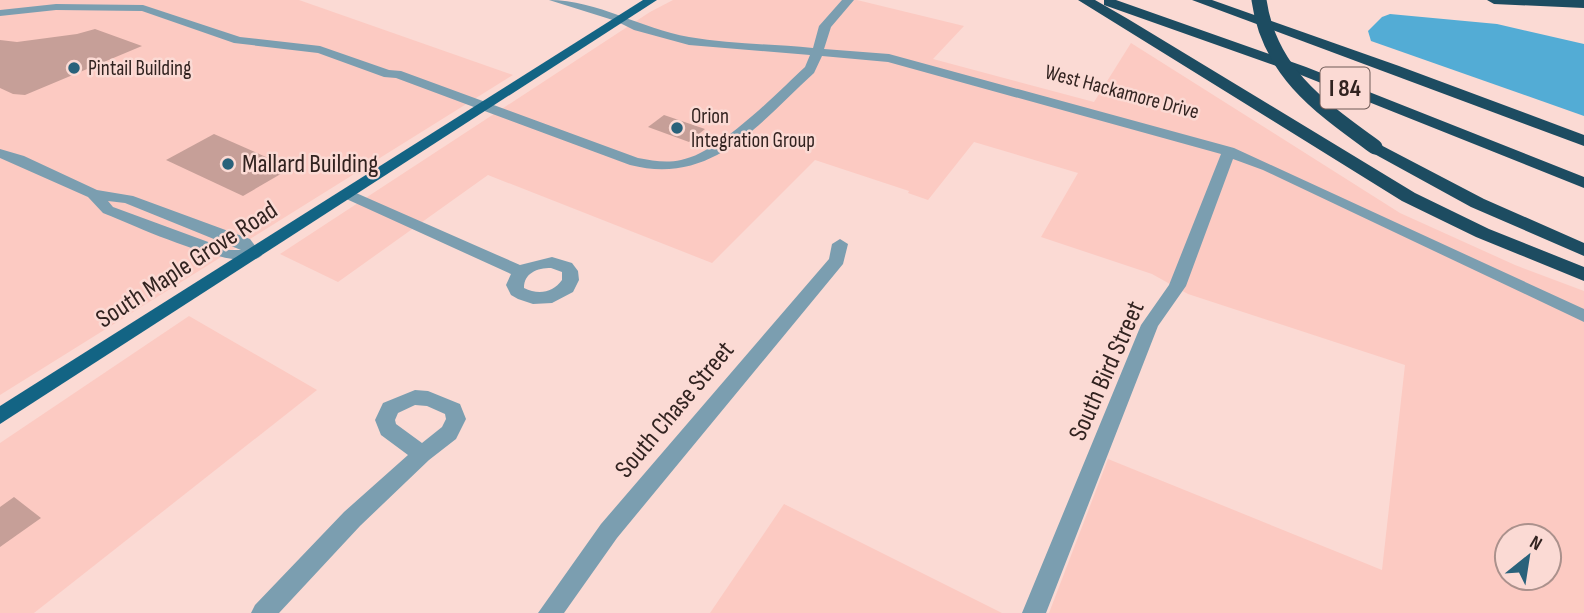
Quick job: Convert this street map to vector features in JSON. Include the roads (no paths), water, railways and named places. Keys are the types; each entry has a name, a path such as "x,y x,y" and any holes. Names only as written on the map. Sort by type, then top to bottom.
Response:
{"highway":[{"path":"1085,0 1152,37 1388,186 1465,224 1584,274"},
{"name":"I 84","path":"1104,0 1301,70 1584,183"},
{"name":"I 84","path":"1199,0 1394,69 1584,141"},
{"path":"1259,0 1259,15 1265,33 1288,72 1318,104 1375,147 1426,178 1480,206 1584,250"},
{"path":"1494,0 1584,4"}],"main road":[{"name":"South Maple Grove Road","path":"0,416 650,0"}],"street":[{"name":"West Hackamore Drive","path":"555,0 620,19 638,28 689,41 874,50 917,59 1206,137 1254,154 1379,217"},
{"path":"0,13 56,7 143,8 238,40 320,50 388,74 386,79 463,109 483,107 635,162 661,166 689,164 713,155 724,147 810,70 829,19 848,0"},
{"name":"West Hackamore Drive","path":"818,48 900,61 1229,151 1582,310"},
{"name":"South Bird Street","path":"1034,613 1150,325 1177,286 1229,151"},
{"path":"0,153 19,159 93,194 108,210 228,255 254,255"},
{"path":"347,194 521,272"},
{"name":"South Chase Street","path":"550,613 609,531 837,260 840,244"},
{"path":"262,613 352,519 422,454"}],"water":[{"path":"1390,14 1497,24 1584,44 1584,116 1371,41 1368,31 1382,17"}],"place":[{"name":"Pintail Building","path":"74,68"},
{"name":"Orion Integration Group","path":"677,128"},
{"name":"Mallard Building","path":"228,164"}]}
